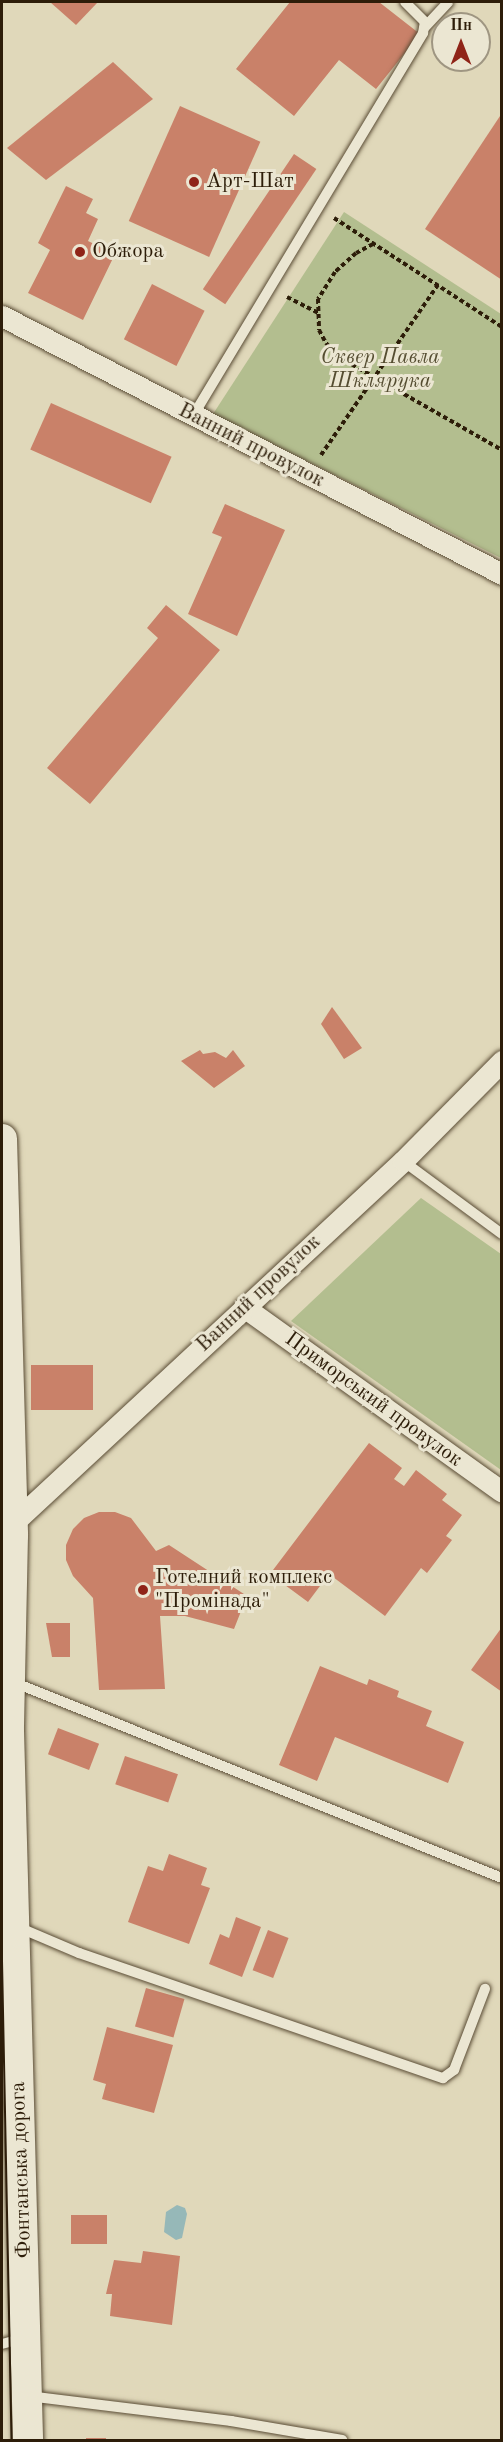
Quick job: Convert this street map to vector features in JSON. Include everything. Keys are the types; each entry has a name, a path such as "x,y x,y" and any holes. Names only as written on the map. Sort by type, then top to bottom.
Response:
{"main road":[{"name":"Фонтанська дорога","path":"2,1139 6,1428 13,1523 10,1681 5,1727 15,1926 14,2341 28,2396 28,2440"}],"street":[{"name":"Ванний провулок","path":"2,316 501,574"},
{"name":"Ванний провулок","path":"13,1523 403,1161 501,1060"},
{"name":"Приморський провулок","path":"244,1307 501,1492"}],"lane":[{"path":"405,2 418,13 425,27"},
{"path":"192,416 425,27 448,2"},
{"path":"403,1161 501,1234"},
{"path":"10,1681 249,1773 501,1878"},
{"path":"15,1926 79,1953 443,2078 454,2070 485,1989"},
{"path":"28,2396 231,2421 342,2440"}],"path":[{"path":"318,207 501,327"},
{"path":"373,244 356,253 335,272 318,299 318,313 326,343 339,357 501,450"},
{"path":"308,475 438,285"},
{"path":"270,288 318,313"}],"green space":[{"name":"Сквер Павла Шклярука","path":"344,212 501,314 501,558 213,414"},
{"path":"421,1198 501,1254 501,1470 291,1321"}],"water":[{"path":"177,2205 185,2208 187,2214 182,2238 176,2240 164,2232 166,2212"}],"building":[{"path":"50,2 98,2 76,25"},
{"path":"290,2 379,2 420,34 376,89 339,60 294,116 236,69"},
{"path":"113,62 153,99 46,180 7,148"},
{"name":"Арт-Шат","path":"180,106 260,142 209,257 129,221"},
{"path":"502,113 502,280 425,229"},
{"path":"294,154 316,169 225,304 203,289"},
{"name":"Обжора","path":"66,186 93,199 86,213 98,219 88,241 115,254 83,320 28,293 50,250 38,243"},
{"path":"152,284 205,311 176,366 124,339"},
{"path":"51,403 172,457 151,503 30,450"},
{"path":"225,504 285,530 237,636 188,614 222,537 212,533"},
{"path":"166,605 220,650 90,804 47,768 158,638 147,628"},
{"path":"332,1007 362,1048 344,1059 321,1024"},
{"path":"200,1050 203,1054 215,1052 226,1058 233,1050 245,1066 214,1088 181,1061"},
{"path":"31,1365 93,1365 93,1410 31,1410"},
{"path":"369,1443 402,1468 394,1479 404,1486 416,1470 447,1494 442,1500 462,1515 446,1536 452,1540 427,1573 421,1568 385,1616 329,1574 308,1602 270,1574"},
{"path":"99,1512 115,1512 131,1518 156,1551 169,1545 247,1596 234,1629 185,1616 160,1616 165,1689 99,1690 93,1598 73,1576 66,1560 66,1545 73,1529 84,1518"},
{"path":"46,1623 70,1623 70,1657 52,1657"},
{"path":"502,1627 502,1692 471,1670"},
{"path":"320,1666 367,1685 369,1679 399,1691 397,1697 432,1711 426,1726 464,1742 448,1783 335,1737 317,1781 279,1765"},
{"path":"58,1728 99,1744 89,1770 48,1754"},
{"path":"125,1756 178,1774 168,1803 115,1784"},
{"path":"169,1854 207,1868 201,1885 210,1888 189,1944 128,1922 148,1866 163,1871"},
{"path":"236,1917 261,1927 242,1977 209,1964 220,1934 229,1938"},
{"path":"268,1930 289,1938 273,1978 253,1970"},
{"path":"146,1988 184,1999 173,2037 135,2026"},
{"path":"107,2027 173,2045 154,2113 102,2099 106,2084 93,2080"},
{"path":"71,2215 107,2215 107,2244 71,2244"},
{"path":"143,2251 180,2256 172,2325 110,2316 112,2294 106,2294 114,2260 141,2263"},
{"path":"86,2438 106,2438 106,2440 86,2440"}],"tram line":[{"path":"2,1936 12,2440"},
{"path":"2,2325 2,2440"}],"place":[{"name":"Арт-Шат","path":"194,182"},
{"name":"Обжора","path":"80,252"},
{"name":"Готелний комплекс \"Промінада\"","path":"143,1590"}]}
